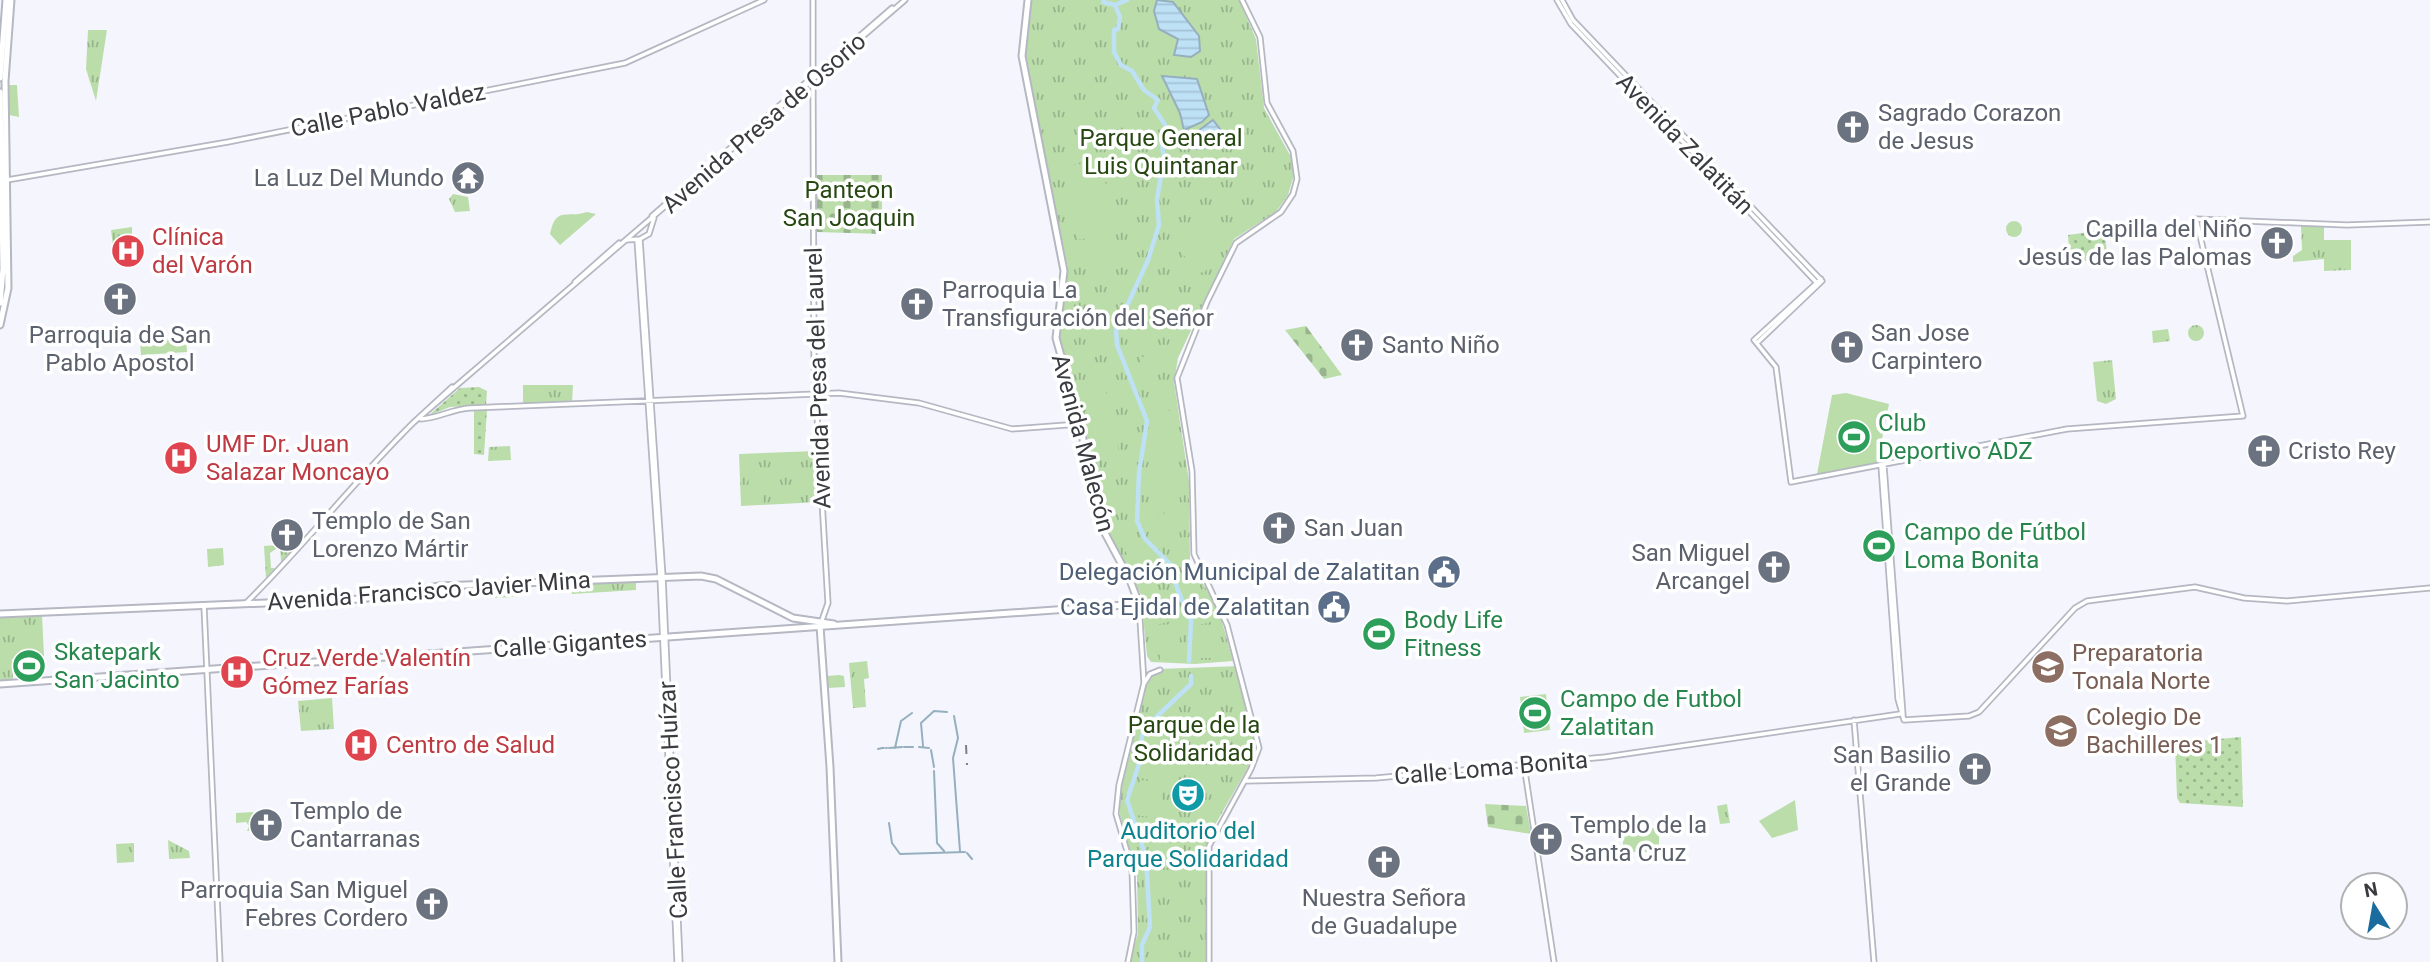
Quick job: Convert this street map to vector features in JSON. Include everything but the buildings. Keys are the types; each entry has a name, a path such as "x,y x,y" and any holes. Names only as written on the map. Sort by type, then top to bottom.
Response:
{"main road":[{"path":"0,78 8,0"},
{"path":"0,303 8,0"},
{"name":"Avenida Malecón","path":"1028,0 1022,56 1064,271 1056,338 1080,424 1099,522 1130,580 1139,604"},
{"path":"0,92 3,181"},
{"path":"0,325 8,288 3,243"},
{"name":"Avenida Francisco Javier Mina","path":"0,614 369,599 440,586 662,577 716,579 793,618 820,626"},
{"name":"Calle Gigantes","path":"0,684 1139,604"},
{"path":"780,630 785,624 782,613"},
{"path":"792,629 788,622 793,618"},
{"path":"820,626 828,713 838,962"}],"street":[{"name":"Calle Pablo Valdez","path":"3,181 377,112 632,61 764,0"},
{"name":"Avenida Presa del Laurel","path":"813,0 815,394 828,603 820,626"},
{"name":"Avenida Presa de Osorio","path":"244,604 295,552 355,481 416,420 904,0"},
{"path":"1209,962 1209,846 1257,757 1257,737 1223,613 1194,554 1192,471 1177,378 1202,314 1236,243 1281,212 1296,185 1293,151 1266,103 1260,37 1242,0"},
{"name":"Avenida Zalatitán","path":"1560,0 1573,20 1820,282 1755,342 1776,367 1791,482 1883,466"},
{"name":"Avenida Presa de Osorio","path":"638,239 652,229 652,216"},
{"path":"1902,714 1883,466 1966,446 2067,429 2243,416 2196,219 2344,225 2430,222"},
{"path":"625,240 638,239"},
{"name":"Calle Francisco Huízar","path":"638,239 662,577 678,962"},
{"path":"416,420 435,417 452,409 839,393 919,402 1012,429 1080,424"},
{"name":"Calle Loma Bonita","path":"1245,780 1376,778 1524,765 1625,755 1902,714 1904,720 1969,716 1979,712 2076,608 2087,601 2195,587 2264,601 2430,588"},
{"name":"Avenida Malecón","path":"1128,962 1134,932 1132,868 1116,814 1119,785 1144,683 1139,604"},
{"path":"204,606 220,962"},
{"path":"1144,683 1150,674 1160,670"},
{"path":"1854,720 1864,867 1874,962"},
{"path":"1524,765 1554,962"}],"green space":[{"name":"Parque General Luis Quintanar","path":"1031,0 1239,0 1256,39 1264,108 1291,157 1294,175 1288,195 1276,212 1234,239 1178,358 1174,382 1189,481 1190,561 1219,611 1233,661 1195,664 1151,662 1147,656 1141,595 1103,520 1079,403 1058,338 1068,268 1025,63"},
{"path":"88,30 107,30 96,101 86,69"},
{"path":"8,85 17,85 19,117 9,115"},
{"path":"1101,162 1116,233 1077,240 1062,166"},
{"name":"Panteon San Joaquin","path":"817,175 882,175 882,234 817,232"},
{"path":"453,194 468,197 470,211 455,212 449,199"},
{"path":"587,212 596,214 560,245 550,234 552,225 559,216"},
{"path":"2011,221 2017,221 2022,229 2020,235 2011,237 2006,232 2006,226"},
{"path":"1198,222 1213,226 1226,237 1205,272 1198,273 1174,243 1183,231"},
{"path":"2301,226 2324,226 2324,240 2351,240 2351,270 2324,271 2324,259 2293,262 2293,256 2302,250"},
{"path":"132,227 132,246 113,246 111,230"},
{"path":"2104,230 2108,258 2070,263 2068,235"},
{"path":"1118,240 1123,261 1092,267 1087,246"},
{"path":"1153,288 1177,294 1175,315 1150,312"},
{"path":"2193,325 2199,325 2204,333 2202,339 2193,341 2188,336 2188,330"},
{"path":"1306,326 1342,375 1324,379 1285,330"},
{"path":"2168,329 2170,341 2153,343 2152,331"},
{"path":"186,338 187,352 141,355 140,342"},
{"path":"1156,355 1158,378 1143,380 1141,357"},
{"path":"2112,360 2116,399 2106,404 2097,401 2093,362"},
{"path":"1102,379 1112,413 1090,419 1080,386"},
{"path":"523,385 573,385 572,403 523,404"},
{"path":"479,387 487,391 486,405 450,407 428,416 460,388"},
{"path":"1166,389 1171,426 1154,428 1149,392"},
{"name":"Club Deportivo ADZ","path":"1846,393 1889,404 1877,464 1817,474 1832,395"},
{"path":"474,410 487,410 484,455 474,454"},
{"path":"1113,422 1120,457 1098,461 1091,426"},
{"path":"1173,431 1176,460 1156,462 1153,433"},
{"path":"510,446 511,460 488,461 489,447"},
{"path":"816,451 820,502 741,506 739,454"},
{"path":"1178,470 1180,505 1156,506 1155,471"},
{"path":"748,474 761,474 762,504 750,504"},
{"path":"1178,512 1180,541 1159,542 1158,514"},
{"path":"1127,524 1145,552 1132,561 1113,533"},
{"name":"Campo de Fútbol Loma Bonita","path":"1885,531 1887,561 1874,562 1872,532"},
{"path":"293,544 293,550 281,562 280,546 270,553 271,568 275,568 266,578 264,546"},
{"path":"223,548 224,565 208,567 207,549"},
{"path":"636,580 636,590 572,594 571,583"},
{"path":"513,588 513,597 491,598 491,589"},
{"path":"1203,589 1214,621 1196,626 1186,595"},
{"path":"1168,603 1172,621 1156,625 1151,607"},
{"path":"42,615 44,656 12,659 13,680 0,681 0,617"},
{"path":"1179,624 1181,659 1160,660 1158,625"},
{"path":"1217,627 1218,658 1198,658 1197,628"},
{"path":"867,661 869,678 864,679 866,707 853,708 849,663"},
{"name":"Parque de la Solidaridad","path":"1240,666 1259,748 1215,825 1206,851 1206,962 1130,962 1138,933 1137,877 1120,815 1119,790 1144,683 1150,674 1158,669"},
{"path":"827,676 844,676 845,687 828,688"},
{"name":"Campo de Futbol Zalatitan","path":"1546,694 1550,730 1524,733 1520,697"},
{"path":"332,698 334,729 301,731 298,701"},
{"path":"2241,737 2243,807 2180,803 2177,798 2175,743"},
{"path":"1148,740 1171,744 1158,818 1135,815 1140,780 1160,782 1141,778"},
{"path":"1795,800 1798,830 1772,838 1759,821"},
{"path":"1485,804 1526,806 1531,834 1488,827"},
{"path":"1727,804 1730,823 1720,824 1717,806"},
{"path":"253,812 254,831 247,831 249,826 246,822 236,823 236,813"},
{"path":"1659,828 1659,852 1623,852 1623,829"},
{"path":"168,840 189,851 190,858 169,859"},
{"path":"134,843 134,862 117,863 116,844"},
{"path":"256,883 257,899 240,900 239,884"}],"water":[{"path":"1157,0 1173,2 1199,36 1200,51 1191,57 1174,55 1178,39 1159,29 1154,11"},
{"path":"1162,76 1197,79 1209,115 1202,122 1184,130 1180,113"},
{"path":"1213,120 1220,129 1219,140 1206,148 1191,149 1186,140"}],"waterway":[{"path":"1115,5 1127,0"},
{"path":"1103,2 1115,5 1120,17 1118,29 1114,30 1114,52 1121,65 1132,71 1144,90 1158,100 1154,108 1169,131 1161,140 1164,158 1157,199 1159,225 1148,260 1116,330 1117,345 1147,421 1139,473 1137,521 1145,539 1172,566 1177,588 1191,621 1189,661"},
{"path":"1142,962 1142,945 1150,927 1146,857 1127,800 1139,764 1142,736 1150,723 1191,684 1191,676"},
{"path":"923,746 921,723 934,711 947,712"},
{"path":"895,748 901,721 912,713"},
{"path":"954,716 958,738 953,758 960,851"},
{"path":"889,748 902,747"},
{"path":"919,747 929,748"},
{"path":"878,749 882,748"},
{"path":"931,750 934,767"},
{"path":"934,771 937,843 944,851"},
{"path":"889,823 892,843 900,854 965,852"},
{"path":"967,853 972,859"}],"railway":[{"path":"966,745 967,765"}],"place":[{"name":"Sagrado Corazon de Jesus","path":"1853,127"},
{"name":"La Luz Del Mundo","path":"468,178"},
{"name":"Capilla del Niño Jesús de las Palomas","path":"2277,243"},
{"name":"Clínica del Varón","path":"128,251"},
{"name":"Parroquia de San Pablo Apostol","path":"120,299"},
{"name":"Parroquia La Transfiguración del Señor","path":"917,304"},
{"name":"Santo Niño","path":"1357,345"},
{"name":"San Jose Carpintero","path":"1847,347"},
{"name":"Club Deportivo ADZ","path":"1854,437"},
{"name":"Cristo Rey","path":"2264,451"},
{"name":"UMF Dr. Juan Salazar Moncayo","path":"181,458"},
{"name":"San Juan","path":"1279,528"},
{"name":"Templo de San Lorenzo Mártir","path":"287,535"},
{"name":"Campo de Fútbol Loma Bonita","path":"1879,546"},
{"name":"San Miguel Arcangel","path":"1774,567"},
{"name":"Delegación Municipal de Zalatitan","path":"1444,572"},
{"name":"Casa Ejidal de Zalatitan","path":"1334,607"},
{"name":"Body Life Fitness","path":"1379,634"},
{"name":"Skatepark San Jacinto","path":"29,666"},
{"name":"Preparatoria Tonala Norte","path":"2048,667"},
{"name":"Cruz Verde Valentín Gómez Farías","path":"237,672"},
{"name":"Campo de Futbol Zalatitan","path":"1535,713"},
{"name":"Colegio De Bachilleres 1","path":"2061,731"},
{"name":"Centro de Salud","path":"361,745"},
{"name":"San Basilio el Grande","path":"1975,769"},
{"name":"Auditorio del Parque Solidaridad","path":"1188,795"},
{"name":"Templo de Cantarranas","path":"266,825"},
{"name":"Templo de la Santa Cruz","path":"1546,839"},
{"name":"Nuestra Señora de Guadalupe","path":"1384,862"},
{"name":"Parroquia San Miguel Febres Cordero","path":"432,904"}]}
